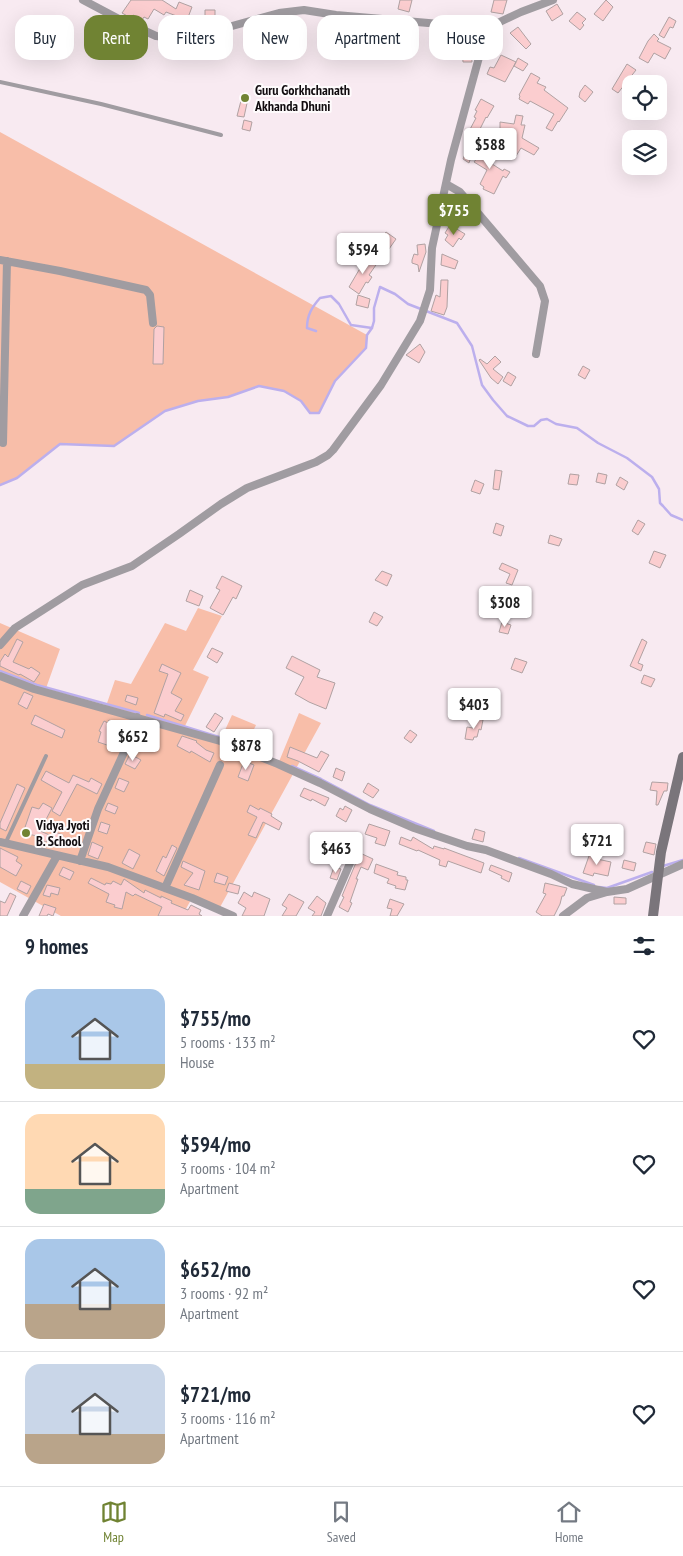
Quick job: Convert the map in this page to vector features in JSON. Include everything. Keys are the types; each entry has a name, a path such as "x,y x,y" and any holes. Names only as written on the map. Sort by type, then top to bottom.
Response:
{"street":[{"path":"83,0 156,36 172,38 214,31 279,13 304,10 336,15 429,23"},
{"path":"503,20 554,0"},
{"path":"0,644 15,628 82,585 132,566 247,488 316,462 328,455 381,386 420,321 430,290 432,248 446,184 479,60"},
{"path":"446,184 460,192 540,286 545,301 536,354"},
{"path":"3,443 3,260 146,290 150,295 153,323"},
{"path":"0,676 34,688 220,741 278,764 370,809 414,828 467,846 486,850 551,874 572,884 607,892"},
{"path":"80,861 98,809 126,748 137,717"},
{"path":"653,916 657,875 683,757"},
{"path":"165,888 220,765"},
{"path":"3,843 108,867 192,898 232,916"},
{"path":"327,916 354,854"},
{"path":"23,916 57,856"},
{"path":"563,916 587,898 627,889 683,864"}],"lane":[{"path":"0,82 101,104 221,136"},
{"path":"3,843 46,756"}],"shaded area":[{"path":"0,132 367,335 366,348 335,381 319,413 310,413 301,401 284,391 259,386 228,397 198,401 165,411 114,446 60,444 17,478 0,485"},
{"path":"198,608 222,616 193,670 209,677 183,730 220,741 232,715 256,725 244,750 278,764 299,713 321,723 219,909 192,898 182,916 61,916 0,882 0,623 60,649 45,691 105,709 115,680 131,684 165,623 186,631"}],"building":[{"path":"131,0 162,0 176,9 179,2 192,7 189,15 174,15 166,12 164,15 154,9 148,19 148,15 126,15 122,13"},
{"path":"400,0 412,0 409,12 398,9"},
{"path":"494,0 507,0 503,14 491,12"},
{"path":"606,0 613,7 603,21 594,14"},
{"path":"557,4 563,14 552,21 546,11"},
{"path":"205,10 215,10 215,15 205,15"},
{"path":"577,12 586,19 582,23 584,25 580,30 569,21"},
{"path":"669,17 676,21 673,28 670,27 664,38 659,35"},
{"path":"518,27 531,44 526,49 510,33"},
{"path":"654,34 659,39 657,41 671,48 665,59 654,53 648,63 639,58"},
{"path":"503,56 516,62 505,82 487,74 490,67 494,68 498,60 503,60"},
{"path":"518,58 528,64 523,71 514,66"},
{"path":"463,60 472,60 472,62 463,62"},
{"path":"627,64 636,70 632,75 622,75 622,88 618,93 612,89"},
{"path":"531,73 540,78 537,83 546,87 544,90 568,108 552,131 546,128 554,114 530,101 528,104 519,99 519,95"},
{"path":"585,85 593,92 585,102 579,97"},
{"path":"243,93 249,94 244,117 237,116"},
{"path":"481,99 494,106 475,139 467,135 476,118 474,117 477,111 475,110"},
{"path":"516,115 523,116 521,125 525,125 522,138 539,148 534,155 521,148 516,156 503,148 499,152 494,147 508,130 500,129 500,122 514,124"},
{"path":"244,120 252,122 250,131 242,129"},
{"path":"471,140 476,142 469,163 463,159"},
{"path":"488,144 498,151 489,162 503,171 504,169 510,172 506,178 503,176 494,194 483,189 484,187 480,184 487,170 474,162"},
{"path":"450,225 465,234 461,240 459,238 453,247 445,240 448,235 445,233"},
{"path":"386,232 396,239 389,249 379,242"},
{"path":"425,244 426,252 419,272 418,265 412,263 412,260 414,254 418,255 417,245"},
{"path":"442,254 458,261 455,269 441,265"},
{"path":"370,256 378,262 369,275 372,277 368,283 366,282 359,294 349,287"},
{"path":"441,280 448,280 447,307 444,315 431,311 436,295 440,297"},
{"path":"358,295 370,299 368,308 356,305"},
{"path":"157,326 164,327 163,364 153,364 154,329"},
{"path":"420,344 425,352 419,363 406,355"},
{"path":"495,356 501,362 493,369 503,377 498,384 491,378 479,360 487,364"},
{"path":"583,366 590,370 585,379 578,375"},
{"path":"508,372 516,377 511,386 503,381"},
{"path":"495,470 502,471 499,490 493,489"},
{"path":"598,473 607,475 605,484 596,482"},
{"path":"570,474 579,475 577,485 568,484"},
{"path":"620,477 628,482 624,490 616,485"},
{"path":"475,480 484,484 480,494 471,491"},
{"path":"638,520 645,524 638,535 632,531"},
{"path":"496,523 504,526 501,536 493,533"},
{"path":"550,535 562,539 559,546 548,543"},
{"path":"654,551 666,555 660,568 649,563"},
{"path":"502,563 518,570 512,585 506,583 510,574 499,569"},
{"path":"382,571 392,575 387,586 375,580"},
{"path":"222,576 242,586 236,599 233,597 223,615 210,608 220,590 216,588"},
{"path":"190,590 203,596 199,606 186,601"},
{"path":"374,612 383,617 377,626 369,622"},
{"path":"502,622 511,625 508,634 499,632"},
{"path":"17,639 23,642 13,662 29,669 31,667 40,673 34,682 0,666 0,662 5,654 8,657"},
{"path":"642,639 647,642 638,663 643,665 641,671 630,666"},
{"path":"212,648 223,653 217,663 207,657"},
{"path":"292,656 320,670 317,677 335,683 326,709 295,694 304,677 286,668"},
{"path":"515,658 527,662 522,673 511,669"},
{"path":"162,664 181,673 171,693 182,699 175,711 184,715 181,721 165,714 164,717 154,713 168,674 159,671"},
{"path":"644,675 655,679 651,687 641,683"},
{"path":"24,692 33,696 27,709 18,704"},
{"path":"127,695 138,698 136,705 125,701"},
{"path":"215,713 223,718 214,732 206,727"},
{"path":"35,715 65,730 62,738 31,724"},
{"path":"475,718 483,720 481,730 479,729 477,737 474,737 473,740 465,739 467,727 473,728"},
{"path":"109,720 115,723 109,736 119,740 116,748 98,742 101,732 99,731 104,721 108,723"},
{"path":"146,729 156,734 151,746 141,741"},
{"path":"410,730 417,735 411,743 404,738"},
{"path":"182,736 197,741 206,750 214,753 210,762 191,751 190,753 177,746"},
{"path":"290,747 317,758 321,751 329,755 319,772 287,757"},
{"path":"130,754 141,760 135,769 125,764"},
{"path":"244,761 254,765 248,781 238,777"},
{"path":"336,768 345,772 342,781 333,777"},
{"path":"46,771 69,783 73,775 89,782 91,778 102,784 97,794 77,784 60,816 52,811 62,792 41,780"},
{"path":"119,778 129,782 124,792 115,788"},
{"path":"652,782 668,783 667,791 664,791 658,805 656,805 657,791 650,790"},
{"path":"368,783 379,790 373,798 363,792"},
{"path":"17,784 25,788 6,831 0,828 0,823"},
{"path":"304,788 329,798 325,806 312,799 311,801 300,796"},
{"path":"43,803 52,808 40,831 52,836 46,842 36,838 37,836 23,833 32,807 39,809"},
{"path":"108,803 118,807 115,814 105,810"},
{"path":"250,805 272,814 271,816 282,823 279,830 263,822 256,838 248,835 257,817 247,812"},
{"path":"345,806 352,810 346,822 336,816 340,808 343,810"},
{"path":"101,822 110,825 107,834 98,831"},
{"path":"369,824 390,831 385,846 375,843 377,838 365,834"},
{"path":"475,829 485,832 483,842 472,839"},
{"path":"55,832 63,835 59,845 51,841"},
{"path":"401,837 411,841 413,837 433,849 434,846 444,848 484,863 481,873 448,861 446,867 439,865 440,860 399,844"},
{"path":"92,842 103,847 98,859 88,855"},
{"path":"646,842 656,844 654,855 643,852"},
{"path":"172,845 177,848 164,876 156,871 163,856 166,858"},
{"path":"0,848 18,857 16,861 22,865 16,876 0,867"},
{"path":"129,849 140,855 133,869 122,863"},
{"path":"360,853 373,859 368,870 361,867 348,912 339,907"},
{"path":"590,853 598,857 597,859 611,862 608,876 594,873 593,876 583,873"},
{"path":"624,860 636,863 634,871 622,868"},
{"path":"183,861 205,871 199,890 184,885 193,873 181,867"},
{"path":"376,864 398,872 397,875 406,877 406,880 408,880 405,890 395,888 396,886 387,883 389,879 374,873"},
{"path":"491,865 512,873 509,882 501,878 502,876 489,870"},
{"path":"63,867 74,872 70,880 59,875"},
{"path":"334,867 341,869 337,880 330,878"},
{"path":"217,873 228,877 225,885 214,882"},
{"path":"91,878 105,885 106,883 111,884 113,881 121,885 124,879 144,893 145,890 161,898 161,896 172,901 171,903 188,910 191,905 201,910 199,914 202,916 158,916 162,907 135,894 133,896 126,892 122,909 114,907 115,905 106,902 109,894 88,883"},
{"path":"21,881 31,886 27,894 17,889"},
{"path":"229,883 240,886 238,894 226,891"},
{"path":"545,883 567,888 554,916 542,916 536,912 546,894 543,893"},
{"path":"47,885 60,888 58,895 51,893 50,897 43,895"},
{"path":"244,892 252,897 254,892 270,899 264,916 242,916 246,908 238,903"},
{"path":"10,893 16,896 7,916 0,916 0,901 5,903"},
{"path":"289,894 304,902 296,916 282,916 287,908 282,905"},
{"path":"317,896 326,903 321,916 312,916 315,912 308,908"},
{"path":"614,897 626,898 626,904 614,904"},
{"path":"390,899 404,904 397,916 390,916 392,909 387,908"},
{"path":"44,904 56,908 53,916 48,914 47,916 39,916"}],"waterway":[{"path":"316,331 307,328 310,312 320,298 331,296 339,304 351,325 372,328 374,308 380,287 395,294 408,304 457,323 472,346 482,385 507,416 528,426 534,426 541,420 547,419 556,424 577,428 598,443 627,458 652,477 659,489 660,503 671,515 683,520"},
{"path":"0,485 17,478 60,444 114,446 165,411 198,401 228,397 259,386 284,391 301,401 310,413 319,413 335,381 366,348 367,335 372,328"},
{"path":"0,671 37,685 139,713"},
{"path":"147,715 219,737"},
{"path":"234,742 254,751"},
{"path":"292,766 370,805 434,831"},
{"path":"519,858 594,885"},
{"path":"663,866 683,860"},
{"path":"599,887 607,888 652,872"}],"place":[{"name":"Guru Gorkhchanath Akhanda Dhuni","path":"245,98"},
{"name":"Vidya Jyoti B. School","path":"26,833"}]}
